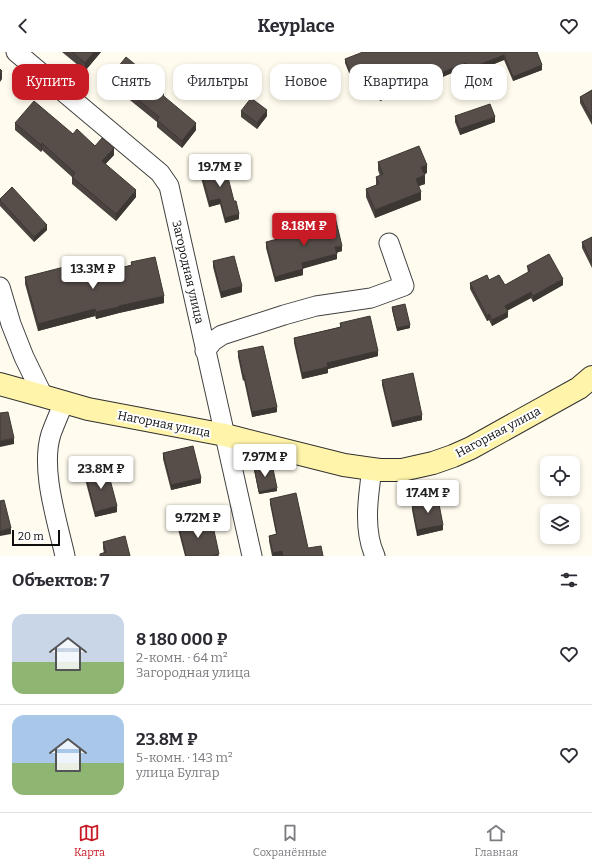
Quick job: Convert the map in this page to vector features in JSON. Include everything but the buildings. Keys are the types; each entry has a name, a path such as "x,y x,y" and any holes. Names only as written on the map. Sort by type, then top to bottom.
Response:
{"street":[{"name":"Загородная улица","path":"16,52 160,173 169,186 252,556"},
{"path":"205,351 213,341 222,335 270,319 316,306 371,298 404,286 389,243"},
{"path":"0,287 11,324 24,357 44,396"},
{"name":"Нагорная улица","path":"0,384 88,409 224,435 344,465 380,470 402,470 433,464 471,448 580,388 592,378"},
{"path":"64,402 51,435 47,460 50,488 65,556"},
{"path":"372,469 368,502 368,534 375,556"}]}
